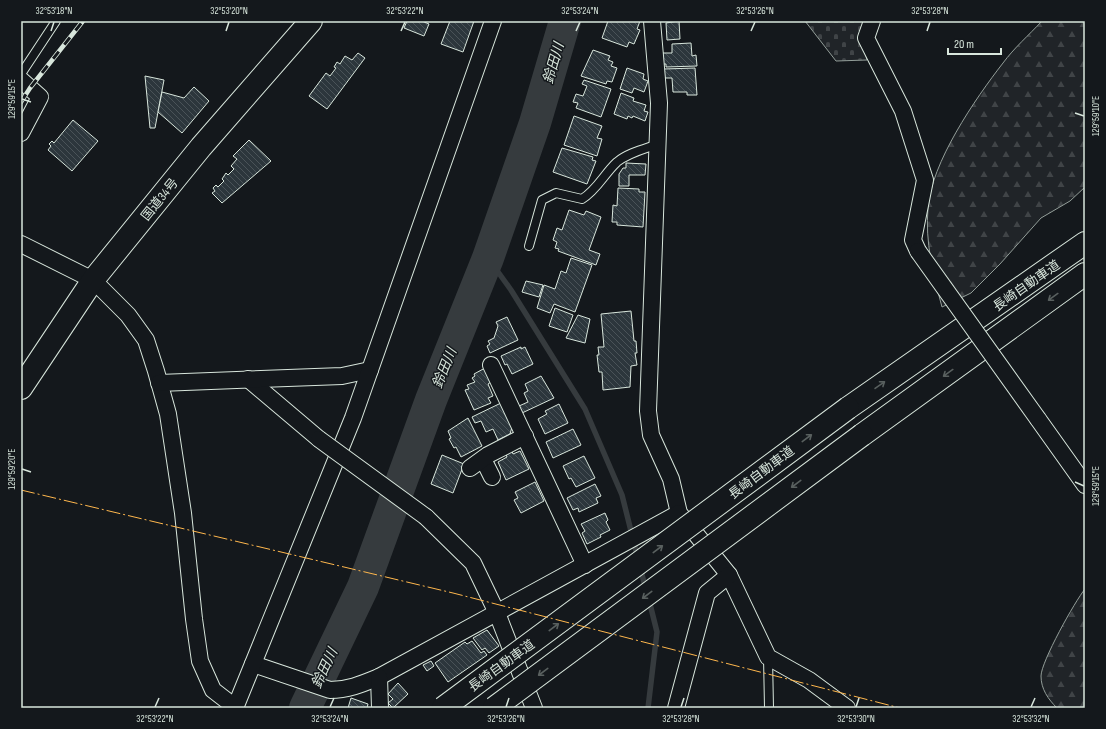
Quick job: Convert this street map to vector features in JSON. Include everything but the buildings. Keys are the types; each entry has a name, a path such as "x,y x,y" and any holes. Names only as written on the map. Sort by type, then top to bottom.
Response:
{"highway":[{"name":"国道34号","path":"21,388 93,280 201,147 311,21"},
{"name":"長崎自動車道","path":"443,708 848,408 1085,244"},
{"name":"長崎自動車道","path":"494,708 862,436 1085,274"}],"street":[{"path":"21,244 93,280 128,315 146,340 168,414 184,513 194,619 200,661 213,690 235,707 353,418 493,21"},
{"path":"652,21 659,103 648,411 651,435 671,479 679,513 729,575 768,657 809,680 847,708"},
{"path":"872,21 866,38 903,111 925,180 913,240 918,251 1085,485"},
{"path":"21,80 40,97 21,133"},
{"path":"492,365 585,564"},
{"path":"160,383 342,376 370,370"},
{"path":"248,379 319,440 426,517 473,563 497,613 534,708"},
{"path":"492,477 476,463 525,436"},
{"path":"253,664 330,690 343,690 379,677 679,513"},
{"path":"676,708 707,593 729,575"},
{"path":"379,677 380,708"}],"lane":[{"path":"21,74 56,21"},
{"path":"529,246 542,200 556,193 582,199 592,193 617,162 633,153 658,144"},
{"path":"768,657 769,708"}],"green space":[{"path":"805,21 868,21 862,42 867,60 836,61"},
{"path":"1042,21 1085,21 1085,187 1070,201 1041,218 1000,264 971,293 942,307 933,270 927,221 931,190 937,171 956,132 980,95 1007,57"},
{"path":"1085,589 1085,708 1057,708 1048,697 1044,689 1041,681 1042,669 1059,632"}],"waterway":[{"name":"鈴田川","path":"305,708 363,587 431,400 488,258 535,123 565,21"},
{"path":"488,258 511,290 585,409 622,495 638,559"},
{"path":"640,567 646,590"},
{"path":"648,708 657,632 649,600"}],"railway":[{"path":"21,102 30,88 83,21"}],"power":[{"path":"21,490 453,593 900,708"}]}
